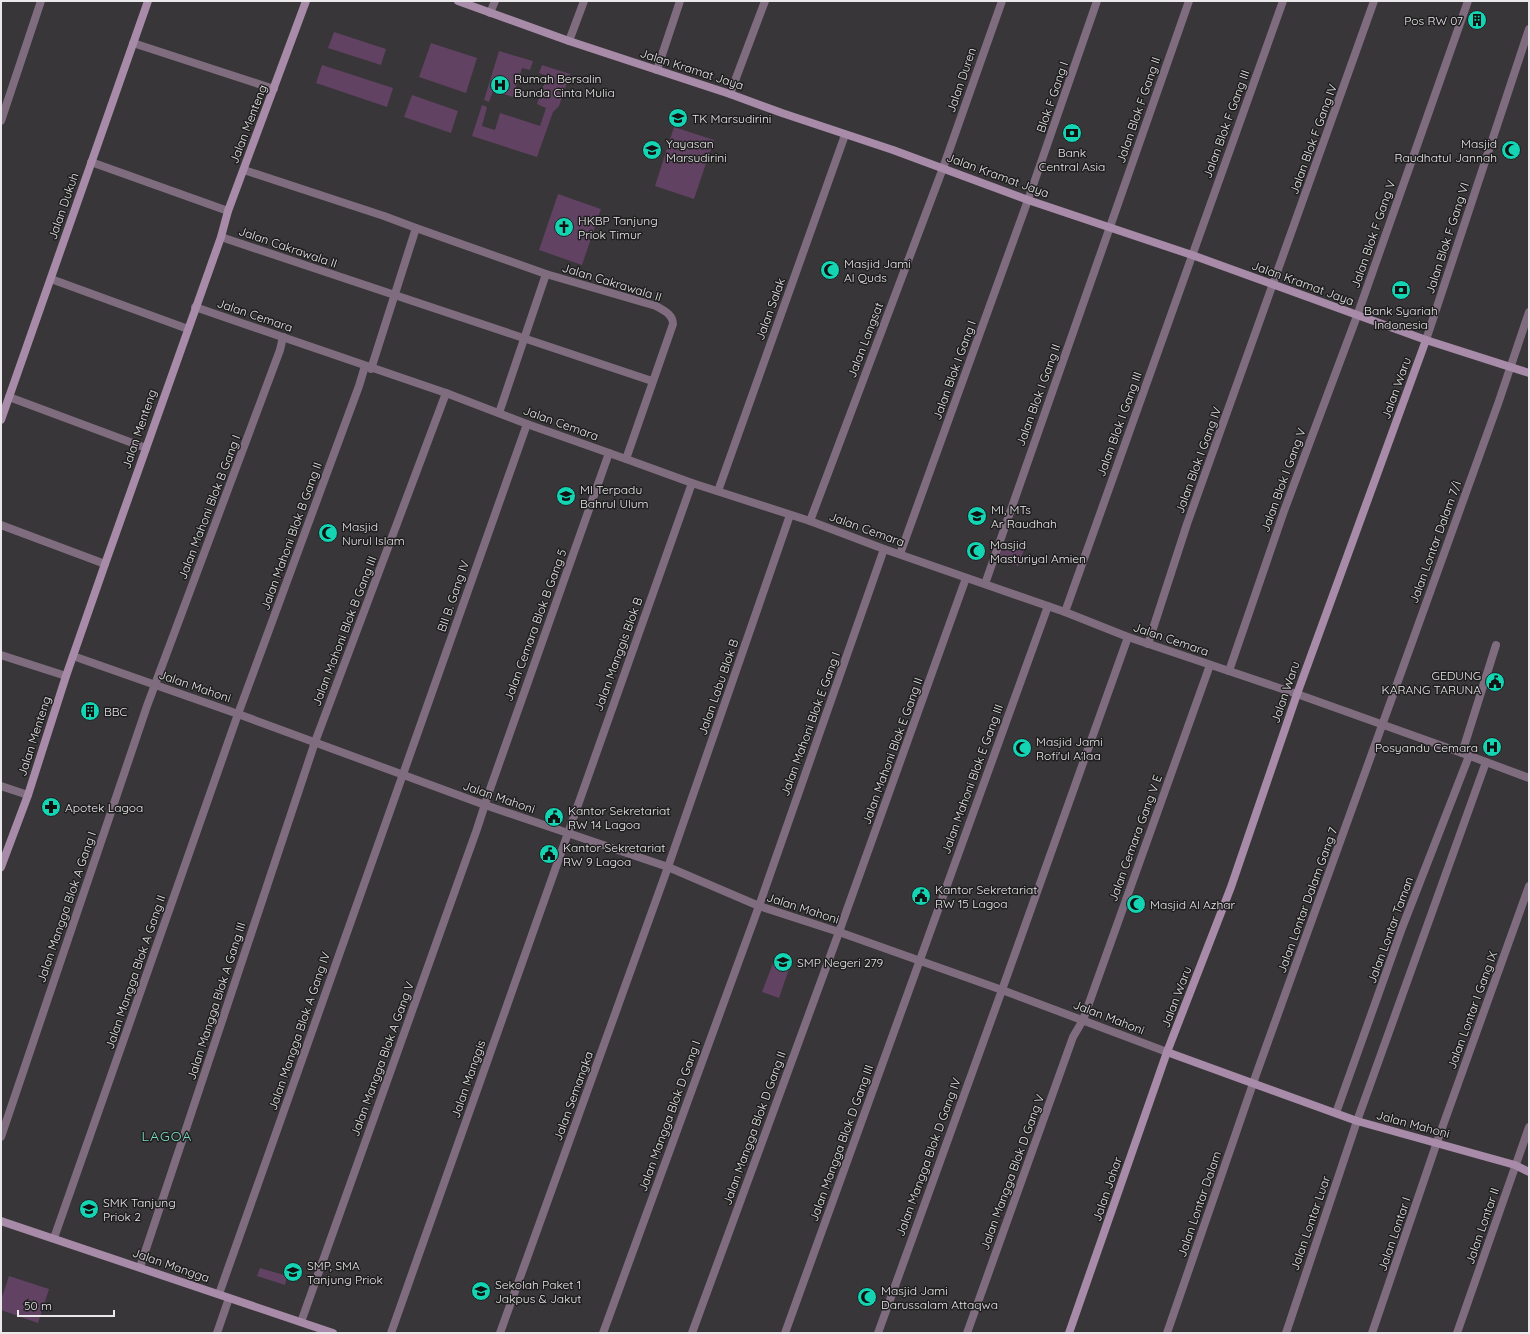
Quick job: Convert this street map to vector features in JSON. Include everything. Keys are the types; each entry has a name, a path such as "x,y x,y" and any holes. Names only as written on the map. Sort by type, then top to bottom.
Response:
{"street":[{"path":"1,121 41,1"},
{"name":"Jalan Dukuh","path":"1,420 148,1"},
{"name":"Jalan Menteng","path":"1,867 28,795 66,676 228,211 306,1"},
{"name":"Jalan Kramat Jaya","path":"458,1 569,41 730,94 943,168 1028,200 1192,255 1426,340 1529,373"},
{"path":"490,13 495,1"},
{"path":"569,41 584,1"},
{"path":"656,70 680,1"},
{"path":"730,94 765,1"},
{"name":"Jalan Duren","path":"943,168 1002,1"},
{"name":"Blok F Gang I","path":"1028,200 1098,1"},
{"name":"Jalan Blok F Gang II","path":"1110,227 1190,1"},
{"name":"Jalan Blok F Gang III","path":"1192,255 1283,1"},
{"name":"Jalan Blok F Gang IV","path":"1274,285 1374,1"},
{"name":"Jalan Blok F Gang V","path":"1357,316 1468,1"},
{"name":"Jalan Blok F Gang VI","path":"1426,340 1529,29"},
{"path":"133,43 274,89"},
{"name":"Jalan Salak","path":"718,491 845,135"},
{"path":"91,162 228,211"},
{"name":"Jalan Langsat","path":"810,521 943,168"},
{"name":"Jalan Cakrawala II","path":"244,170 384,216 546,274 656,306 670,315 673,319 673,324 626,458"},
{"name":"Jalan Blok I Gang I","path":"901,552 1028,200"},
{"name":"Jalan Blok I Gang II","path":"985,584 988,570 1110,227"},
{"path":"368,367 394,296 416,228"},
{"name":"Jalan Cakrawala II","path":"220,237 652,381"},
{"name":"Jalan Blok I Gang III","path":"1065,612 1192,255"},
{"name":"Jalan Cakrawala II","path":"499,412 546,274"},
{"path":"51,279 188,329"},
{"name":"Jalan Blok I Gang IV","path":"1148,644 1187,524 1274,285"},
{"name":"Jalan Cemara","path":"195,307 446,393 527,424 626,458 692,483 810,521 884,549 901,552 966,578 1065,612 1128,637 1297,694 1529,778"},
{"name":"Jalan Lontar Dalam 7/i","path":"1382,725 1529,312"},
{"name":"Jalan Blok I Gang V","path":"1229,671 1284,511 1357,316"},
{"name":"Jalan Mahoni Blok B Gang I","path":"155,685 280,350 283,337"},
{"name":"Jalan Waru","path":"1167,1052 1231,887 1297,694 1426,340"},
{"name":"Jalan Mahoni Blok B Gang II","path":"238,714 356,394 368,367"},
{"name":"Jalan Mahoni Blok B Gang III","path":"314,742 446,393"},
{"path":"9,396 146,448"},
{"name":"BII B. Gang IV","path":"402,776 527,424"},
{"name":"Jalan Cemara Blok B Gang 5","path":"485,805 609,453"},
{"name":"Jalan Manggis Blok B","path":"567,833 692,483"},
{"name":"Jalan Labu Blok B","path":"668,867 790,515"},
{"path":"1,525 105,564"},
{"name":"Jalan Mahoni Blok E Gang I","path":"758,906 884,549"},
{"name":"Jalan Mahoni Blok E Gang II","path":"839,932 966,578"},
{"name":"Jalan Mahoni Blok E Gang III","path":"919,961 1048,606"},
{"name":"Jalan Mangga Blok D Gang IV","path":"878,1333 1128,637"},
{"name":"Jalan Lontar Taman","path":"1336,1113 1466,754 1496,645"},
{"path":"1,655 66,676"},
{"name":"Jalan Mahoni","path":"73,656 238,714 402,776 668,867 758,906 839,932 1002,990 1357,1121 1437,1142 1515,1165 1529,1172"},
{"name":"Jalan Cemara Gang V E","path":"1083,1020 1210,665"},
{"name":"Jalan Mangga Blok A Gang I","path":"1,1137 155,685"},
{"name":"Jalan Mangga Blok A Gang II","path":"54,1238 238,714"},
{"name":"Jalan Lontar Dalam Gang 7","path":"1254,1083 1382,725"},
{"name":"Jalan Mangga Blok A Gang III","path":"140,1267 314,742"},
{"path":"1357,1121 1486,762"},
{"name":"Jalan Mangga Blok A Gang IV","path":"219,1294 402,776"},
{"path":"1,786 28,795"},
{"name":"Jalan Mangga Blok A Gang V","path":"301,1322 485,805"},
{"name":"Jalan Manggis","path":"391,1333 567,833"},
{"name":"Jalan Semangka","path":"500,1333 668,867"},
{"name":"Jalan Lontar I Gang IX","path":"1437,1142 1529,886"},
{"name":"Jalan Mangga Blok D Gang I","path":"603,1333 758,906"},
{"name":"Jalan Mangga Blok D Gang II","path":"692,1333 839,932"},
{"name":"Jalan Mangga Blok D Gang III","path":"785,1333 919,961"},
{"name":"Jalan Mangga Blok D Gang V","path":"967,1333 1073,1038 1083,1020"},
{"name":"Jalan Johar","path":"1069,1333 1167,1052"},
{"name":"Jalan Lontar Dalam","path":"1167,1333 1254,1083"},
{"name":"Jalan Lontar Luar","path":"1286,1333 1357,1121"},
{"name":"Jalan Lontar II","path":"1457,1333 1529,1127"},
{"name":"Jalan Lontar I","path":"1372,1333 1437,1142"},
{"name":"Jalan Mangga","path":"1,1221 301,1322 311,1329 333,1333"},
{"path":"217,1333 229,1298"}],"shaded area":[{"path":"334,32 386,49 381,65 328,48"},
{"path":"431,43 477,58 466,93 419,77"},
{"path":"499,51 533,61 530,70 522,68 513,97 493,91 489,102 484,100"},
{"path":"322,65 393,88 387,107 316,83"},
{"path":"542,65 570,74 559,106 553,112 537,157 472,136 482,105 487,107 482,126 495,130 500,113 540,126 546,108 537,104 547,76 539,73"},
{"path":"412,95 458,111 451,133 404,117"},
{"path":"674,127 714,140 694,199 655,186"},
{"path":"558,194 601,209 582,265 539,250"},
{"path":"1004,543 1024,550 1018,566 998,559"},
{"path":"773,963 789,969 779,998 762,992"},
{"path":"260,1268 287,1276 285,1285 257,1276"},
{"path":"9,1276 49,1289 38,1323 1,1310 1,1300"}],"place":[{"name":"Pos RW 07","path":"1477,20"},
{"name":"Rumah Bersalin Bunda Cinta Mulia","path":"500,85"},
{"name":"TK Marsudirini","path":"678,118"},
{"name":"Bank Central Asia","path":"1072,133"},
{"name":"Yayasan Marsudirini","path":"652,150"},
{"name":"Masjid Raudhatul Jannah","path":"1511,150"},
{"name":"HKBP Tanjung Priok Timur","path":"564,227"},
{"name":"Masjid Jami Al Quds","path":"830,270"},
{"name":"Bank Syariah Indonesia","path":"1401,290"},
{"name":"MI Terpadu Bahrul Ulum","path":"566,496"},
{"name":"MI, MTs Ar Raudhah","path":"977,516"},
{"name":"Masjid Nurul Islam","path":"328,533"},
{"name":"Masjid Masturiyal Amien","path":"976,551"},
{"name":"GEDUNG KARANG TARUNA","path":"1495,682"},
{"name":"BBC","path":"90,711"},
{"name":"Posyandu Cemara","path":"1492,747"},
{"name":"Masjid Jami Rofi'ul A'laa","path":"1022,748"},
{"name":"Apotek Lagoa","path":"51,807"},
{"name":"Kantor Sekretariat RW 14 Lagoa","path":"554,817"},
{"name":"Kantor Sekretariat RW 9 Lagoa","path":"549,854"},
{"name":"Kantor Sekretariat RW 15 Lagoa","path":"921,896"},
{"name":"Masjid Al Azhar","path":"1136,904"},
{"name":"SMP Negeri 279","path":"783,962"},
{"name":"SMK Tanjung Priok 2","path":"89,1209"},
{"name":"SMP, SMA Tanjung Priok","path":"293,1272"},
{"name":"Sekolah Paket 1 Jakpus & Jakut","path":"481,1291"},
{"name":"Masjid Jami Darussalam Attaqwa","path":"867,1297"}],"district":[{"name":"LAGOA","path":"167,1136"}]}
